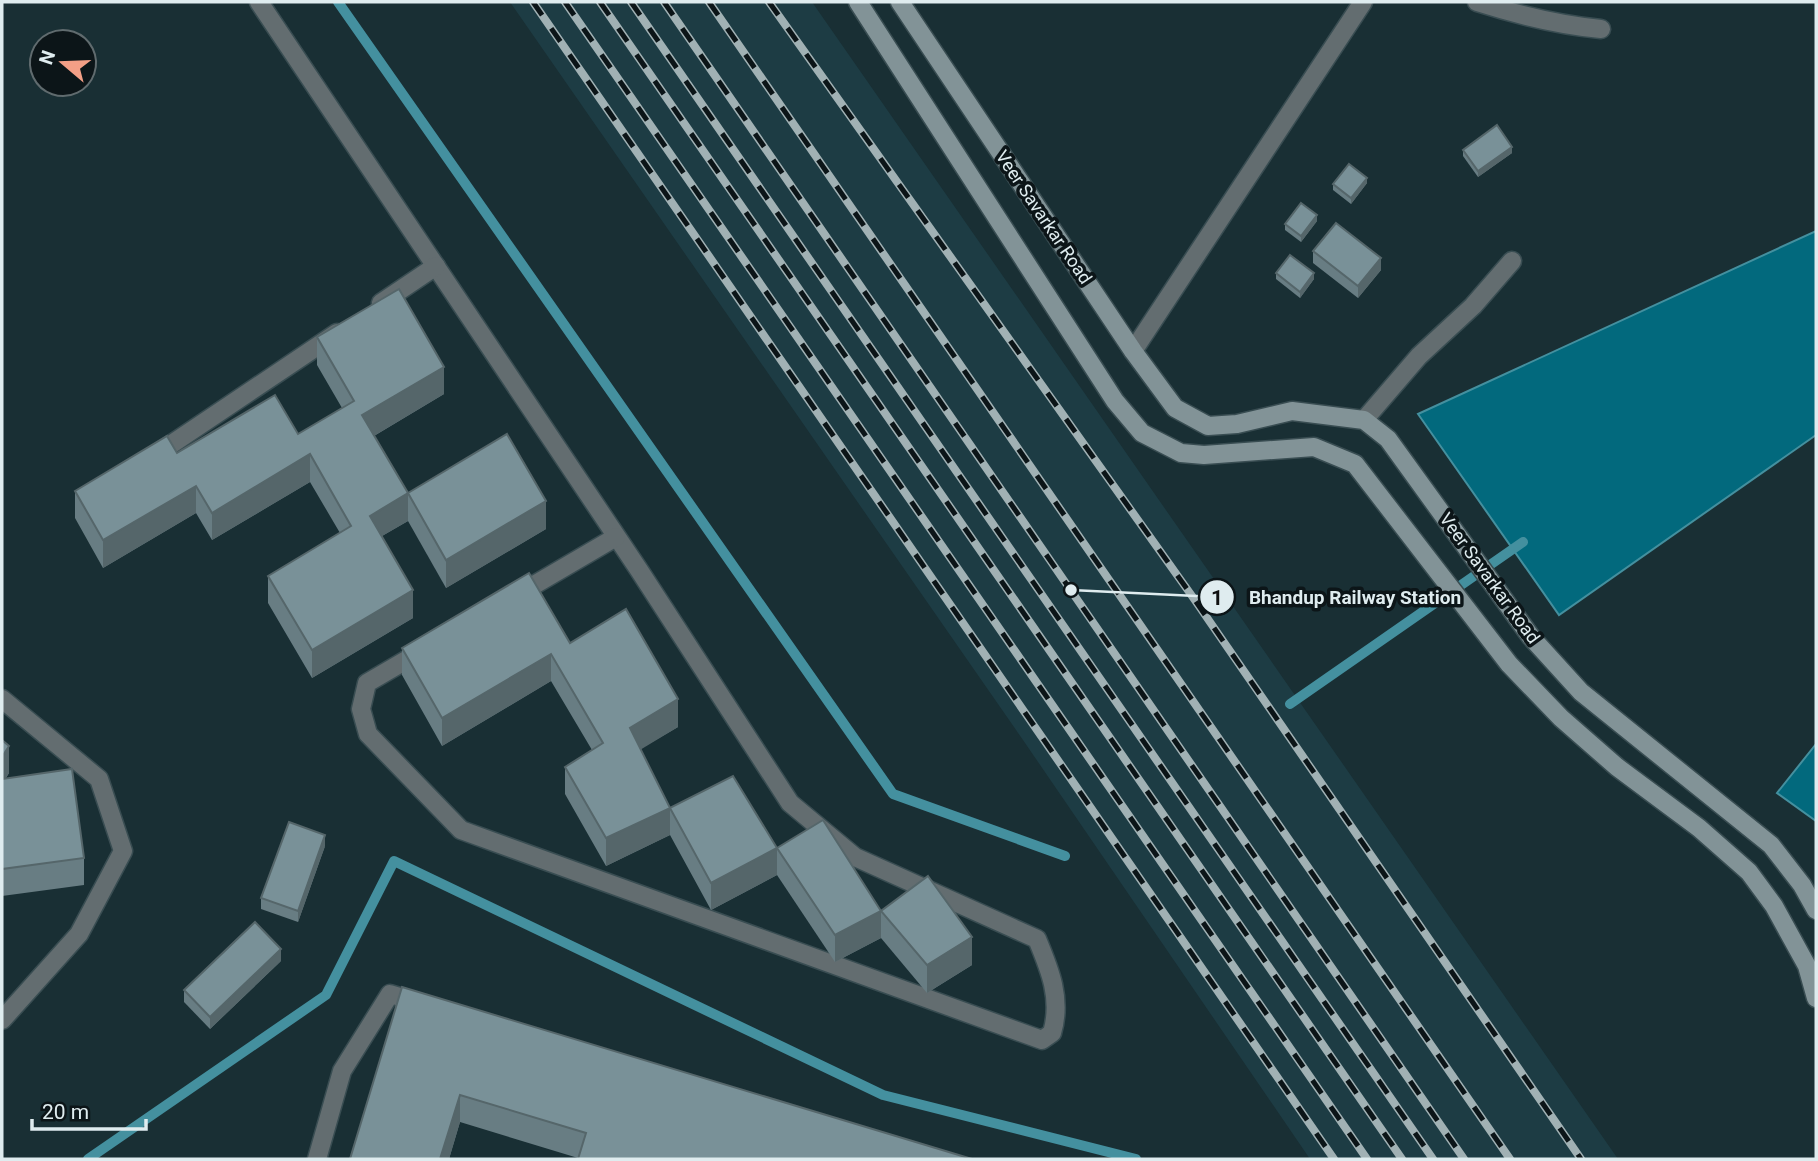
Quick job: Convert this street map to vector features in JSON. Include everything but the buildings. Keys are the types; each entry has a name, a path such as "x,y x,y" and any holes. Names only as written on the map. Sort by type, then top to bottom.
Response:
{"street":[{"path":"259,2 790,803 855,857 1037,939 1052,974 1057,1001 1052,1033 1042,1040 461,830 368,734 361,709 366,683 438,641"},
{"path":"858,2 1115,401 1142,433 1181,453 1204,455 1314,447 1355,464 1509,664 1580,735 1699,828 1749,872 1774,906 1807,966 1816,998"},
{"name":"Veer Savarkar Road","path":"900,2 1133,351 1175,408 1208,426 1237,424 1292,411 1364,420 1388,439 1531,637 1581,692 1771,845 1802,885 1816,910"},
{"path":"1133,351 1363,2"},
{"path":"1477,2 1522,16 1601,29"},
{"path":"1364,420 1419,356 1473,306 1512,261"},
{"path":"137,467 436,266"},
{"path":"497,606 616,537"},
{"path":"2,699 99,779 123,851 79,934 2,1020"},
{"path":"317,1159 342,1071 390,994 443,1010"}],"shaded area":[{"path":"510,2 812,2 1618,1159 1310,1159 1023,740"}],"water":[{"path":"1816,231 1816,435 1559,615 1418,414"},
{"path":"1816,744 1816,821 1777,793"}],"waterway":[{"path":"338,2 893,794 1065,856"},
{"path":"1290,704 1523,542"},
{"path":"88,1159 326,995 394,861 883,1095 1136,1159"}],"railway":[{"path":"533,2 1334,1159"},
{"path":"565,2 1367,1159"},
{"path":"600,2 1402,1159"},
{"path":"631,2 1433,1159"},
{"path":"664,2 1464,1159"},
{"path":"709,2 1510,1159"},
{"path":"769,2 1192,596 1581,1159"}],"place":[{"name":"Bhandup Railway Station","path":"1071,590"}]}
